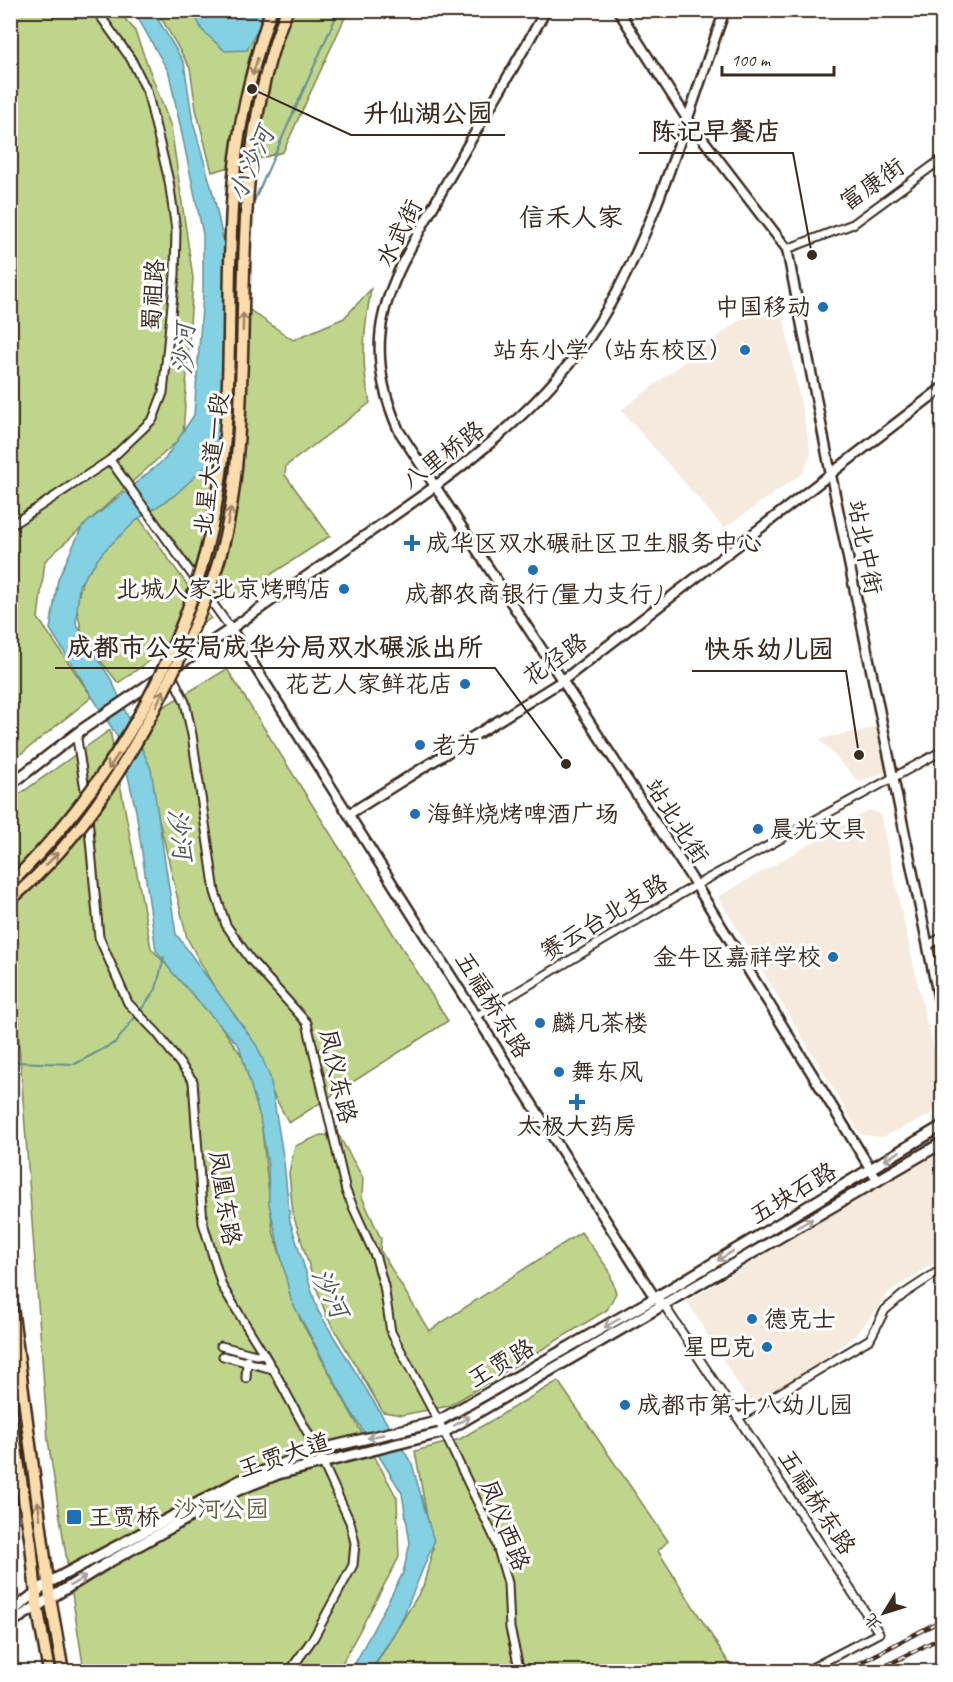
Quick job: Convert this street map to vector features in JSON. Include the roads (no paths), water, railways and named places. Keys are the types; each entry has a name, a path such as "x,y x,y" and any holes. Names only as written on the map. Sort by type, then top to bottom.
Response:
{"main road":[{"name":"北星大道一段","path":"10,884 79,809 123,746 169,657 203,563 214,519 223,458 234,176 244,105 271,10"},
{"name":"北星大道一段","path":"10,900 77,831 124,764 156,708 213,581 232,501 237,446 248,175 259,111 287,10"},
{"name":"八里桥路","path":"10,785 80,731 231,629"},
{"name":"五块石路","path":"659,1296 942,1126"},
{"name":"五块石路","path":"664,1305 942,1143"},
{"path":"10,1292 50,1598 63,1671"},
{"name":"王贾路","path":"348,1442 437,1422 659,1296"},
{"name":"王贾路","path":"353,1453 444,1432 664,1305"},
{"path":"10,1409 37,1605 49,1671"},
{"name":"王贾大道","path":"10,1613 48,1583 238,1481 316,1450 348,1442"},
{"name":"王贾大道","path":"10,1623 37,1605 238,1490 278,1474 353,1453"}],"street":[{"name":"蜀祖路","path":"10,526 110,460 153,419 163,393 175,275 176,230 169,181 147,91 130,59 96,10"},
{"name":"水武街","path":"437,486 399,431 387,402 380,368 380,336 387,303 402,266 427,218 546,10"},
{"name":"站北中街","path":"618,10 686,117 787,249 892,779 942,1015"},
{"name":"八里桥路","path":"231,629 437,486 488,447 531,409 571,362 601,319 635,255 666,179 725,10"},
{"name":"富康街","path":"787,249 853,224 942,159"},
{"name":"花径路","path":"349,814 562,681 942,388"},
{"name":"五福桥东路","path":"110,460 231,629 477,1016 879,1633 804,1671"},
{"name":"站北北街","path":"437,486 696,885 878,1181"},
{"name":"凤仪东路","path":"170,671 185,702 215,892 226,925 250,959 307,1023 346,1191 376,1258 384,1286 391,1332 444,1432"},
{"name":"凤凰东路","path":"80,731 77,739 87,796 99,937 128,1003 157,1034 194,1081 203,1223 222,1286 273,1369 316,1450 350,1522 355,1543 353,1565 314,1636 290,1671"},
{"name":"赛云台北支路","path":"477,1016 696,885 942,751"},
{"path":"929,945 942,937"},
{"path":"738,1418 870,1339 885,1310 904,1294 942,1269"},
{"path":"221,1346 248,1353 264,1354"},
{"path":"246,1378 248,1353"},
{"path":"223,1356 273,1369"},
{"name":"凤仪西路","path":"444,1432 495,1539 508,1582 510,1628 520,1671"}],"water":[{"path":"134,11 153,11 184,63 193,122 214,197 235,296 227,447 175,495 138,519 103,552 79,585 76,624 112,681 151,769 176,934 257,1046 270,1077 284,1162 290,1221 318,1311 412,1464 434,1542 401,1622 371,1671 351,1671 403,1573 410,1543 402,1493 349,1408 291,1300 269,1204 268,1166 260,1117 239,1046 171,971 156,950 136,811 120,741 50,629 58,579 82,527 165,459 194,415 203,294 203,234 169,73"},
{"path":"193,11 267,11 247,50 225,51 202,30"}],"waterway":[{"name":"小沙河","path":"252,206 339,10"},
{"name":"小沙河","path":"235,245 241,231"},
{"path":"140,1011 156,989 164,957"},
{"path":"10,1062 75,1064 116,1042 136,1016"}],"railway":[{"path":"843,1672 942,1620"},
{"path":"874,1672 942,1637"}],"place":[{"name":"升仙湖公园","path":"252,89"},
{"name":"陈记早餐店","path":"812,255"},
{"name":"中国移动","path":"823,307"},
{"name":"站东小学（站东校区）","path":"745,350"},
{"name":"成华区双水碾社区卫生服务中心","path":"412,543"},
{"name":"成都农商银行(量力支行)","path":"533,570"},
{"name":"北城人家北京烤鸭店","path":"344,589"},
{"name":"花艺人家鲜花店","path":"465,684"},
{"name":"老方","path":"420,745"},
{"name":"快乐幼儿园","path":"859,755"},
{"name":"成都市公安局成华分局双水碾派出所","path":"566,764"},
{"name":"海鲜烧烤啤酒广场","path":"415,814"},
{"name":"晨光文具","path":"758,829"},
{"name":"金牛区嘉祥学校","path":"833,957"},
{"name":"麟凡茶楼","path":"540,1023"},
{"name":"舞东风","path":"559,1072"},
{"name":"太极大药房","path":"577,1102"},
{"name":"德克士","path":"752,1319"},
{"name":"星巴克","path":"767,1347"},
{"name":"成都市第十八幼儿园","path":"625,1405"},
{"name":"王贾桥","path":"74,1517"}],"district":[{"name":"信禾人家","path":"571,217"}],"water label":[{"name":"沙河","path":"184,349"},
{"name":"沙河","path":"180,834"},
{"name":"沙河","path":"330,1293"}],"park label":[{"name":"沙河公园","path":"221,1509"}]}
